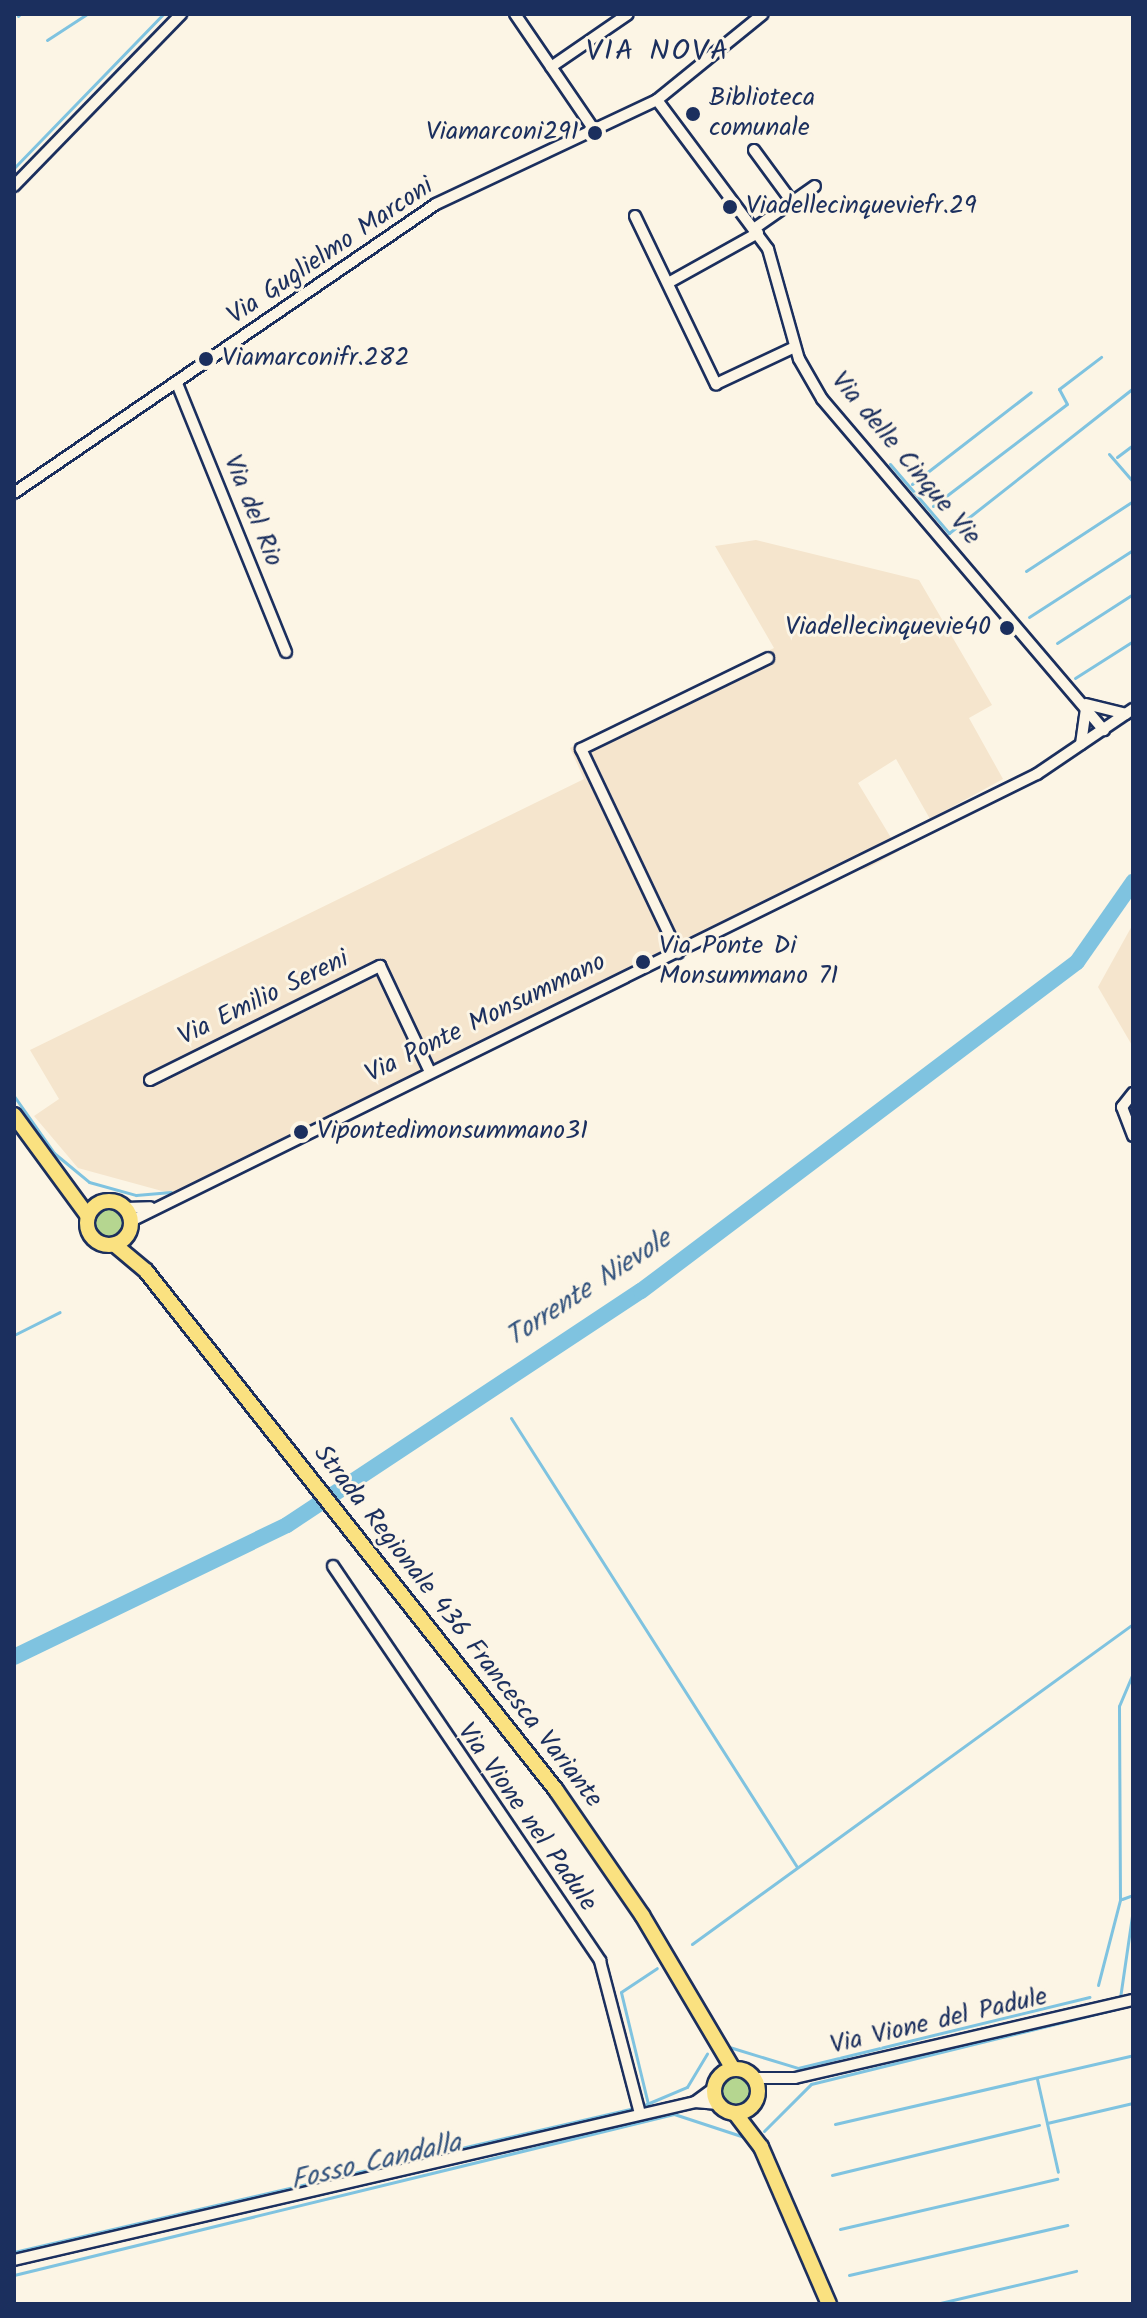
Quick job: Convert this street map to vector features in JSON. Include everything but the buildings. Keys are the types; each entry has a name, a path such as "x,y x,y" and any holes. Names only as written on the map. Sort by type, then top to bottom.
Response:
{"main road":[{"path":"14,1115 76,1191 88,1216 93,1239 115,1245 146,1271"},
{"path":"76,1191 129,1221 146,1271"},
{"path":"88,1216 99,1203"},
{"path":"115,1245 129,1221"},
{"name":"Strada Regionale 436 Francesca Variante","path":"146,1271 588,1833 705,2031 722,2078"},
{"path":"761,2147 735,2113 718,2104 722,2078 755,2078 754,2105 761,2147 829,2304"},
{"path":"735,2113 754,2105"}],"street":[{"path":"14,186 181,14"},
{"path":"515,14 592,127"},
{"path":"551,67 628,14"},
{"name":"Via Guglielmo Marconi","path":"14,493 178,386 436,204 592,127 657,100 763,14"},
{"name":"Via delle Cinque Vie","path":"657,100 757,230 795,347 840,421 1104,730"},
{"path":"754,150 793,203"},
{"path":"668,283 757,230 815,186"},
{"path":"635,216 716,384 795,347"},
{"name":"Via del Rio","path":"178,386 286,652"},
{"path":"678,953 581,749 768,658"},
{"path":"1081,745 1084,704 1130,711"},
{"name":"Via Ponte Monsummano","path":"129,1221 152,1207 678,953 1081,745 1130,711"},
{"name":"Via Emilio Sereni","path":"150,1080 380,966 430,1072"},
{"path":"1133,1093 1122,1104 1133,1136"},
{"name":"Via Vione nel Padule","path":"333,1566 378,1623 405,1682 600,1961 640,2114"},
{"name":"Via Vione del Padule","path":"755,2078 795,2078 1133,2000"},
{"path":"695,2102 722,2078"},
{"path":"14,2260 640,2114 695,2102 718,2104"}],"shaded area":[{"path":"756,540 919,580 992,705 969,718 1003,779 930,819 896,759 858,783 899,851 866,869 835,872 173,1194 78,1168 34,1116 59,1099 30,1050 584,779 570,748 774,648 715,546"},
{"path":"1133,924 1133,1047 1098,987"}],"green space":[{"path":"109,1207 120,1212 125,1223 120,1234 109,1239 98,1234 93,1223 98,1212"},
{"path":"737,2075 748,2080 753,2091 748,2102 737,2107 726,2102 721,2091 726,2080"}],"waterway":[{"path":"47,40 87,14"},
{"path":"14,168 163,14"},
{"path":"933,506 1067,404 1059,389 1101,357"},
{"path":"890,464 949,533 1133,388"},
{"path":"912,484 1031,392"},
{"path":"1117,457 1133,445"},
{"path":"1109,454 1133,482"},
{"path":"1026,571 1133,501"},
{"path":"1029,617 1133,550"},
{"path":"1057,643 1133,594"},
{"path":"1075,678 1133,641"},
{"name":"Torrente Nievole","path":"14,1657 287,1525 641,1291 1077,962 1133,882"},
{"path":"14,1096 54,1153 89,1182 136,1195 171,1192"},
{"path":"14,1335 60,1312"},
{"path":"511,1418 797,1867"},
{"path":"692,1944 1133,1624"},
{"path":"1098,1985 1120,1900 1119,1706 1133,1673"},
{"path":"1122,1899 1133,1895"},
{"name":"Fosso Candalla","path":"1120,1998 1133,1909"},
{"path":"648,2104 621,1992 657,1968"},
{"path":"726,2046 798,2068 1089,1997"},
{"name":"Fosso Candalla","path":"764,2131 811,2084 1117,2009"},
{"path":"642,2106 687,2087 707,2054"},
{"path":"835,2124 1133,2055"},
{"path":"1037,2079 1058,2172"},
{"path":"1047,2123 1133,2103"},
{"path":"14,2252 634,2108"},
{"name":"Fosso Candalla","path":"14,2275 674,2114 747,2138"},
{"path":"832,2175 1039,2125"},
{"path":"840,2229 1057,2179"},
{"path":"849,2275 1067,2225"},
{"path":"936,2304 1076,2271"}],"place":[{"name":"Biblioteca comunale","path":"693,114"},
{"name":"Viamarconi291","path":"595,133"},
{"name":"Viadellecinqueviefr.29","path":"730,207"},
{"name":"Viamarconifr.282","path":"206,359"},
{"name":"Viadellecinquevie40","path":"1007,628"},
{"name":"Via Ponte Di Monsummano 71","path":"643,962"},
{"name":"Vipontedimonsummano31","path":"301,1132"}],"district":[{"name":"VIA NOVA","path":"658,52"}]}
